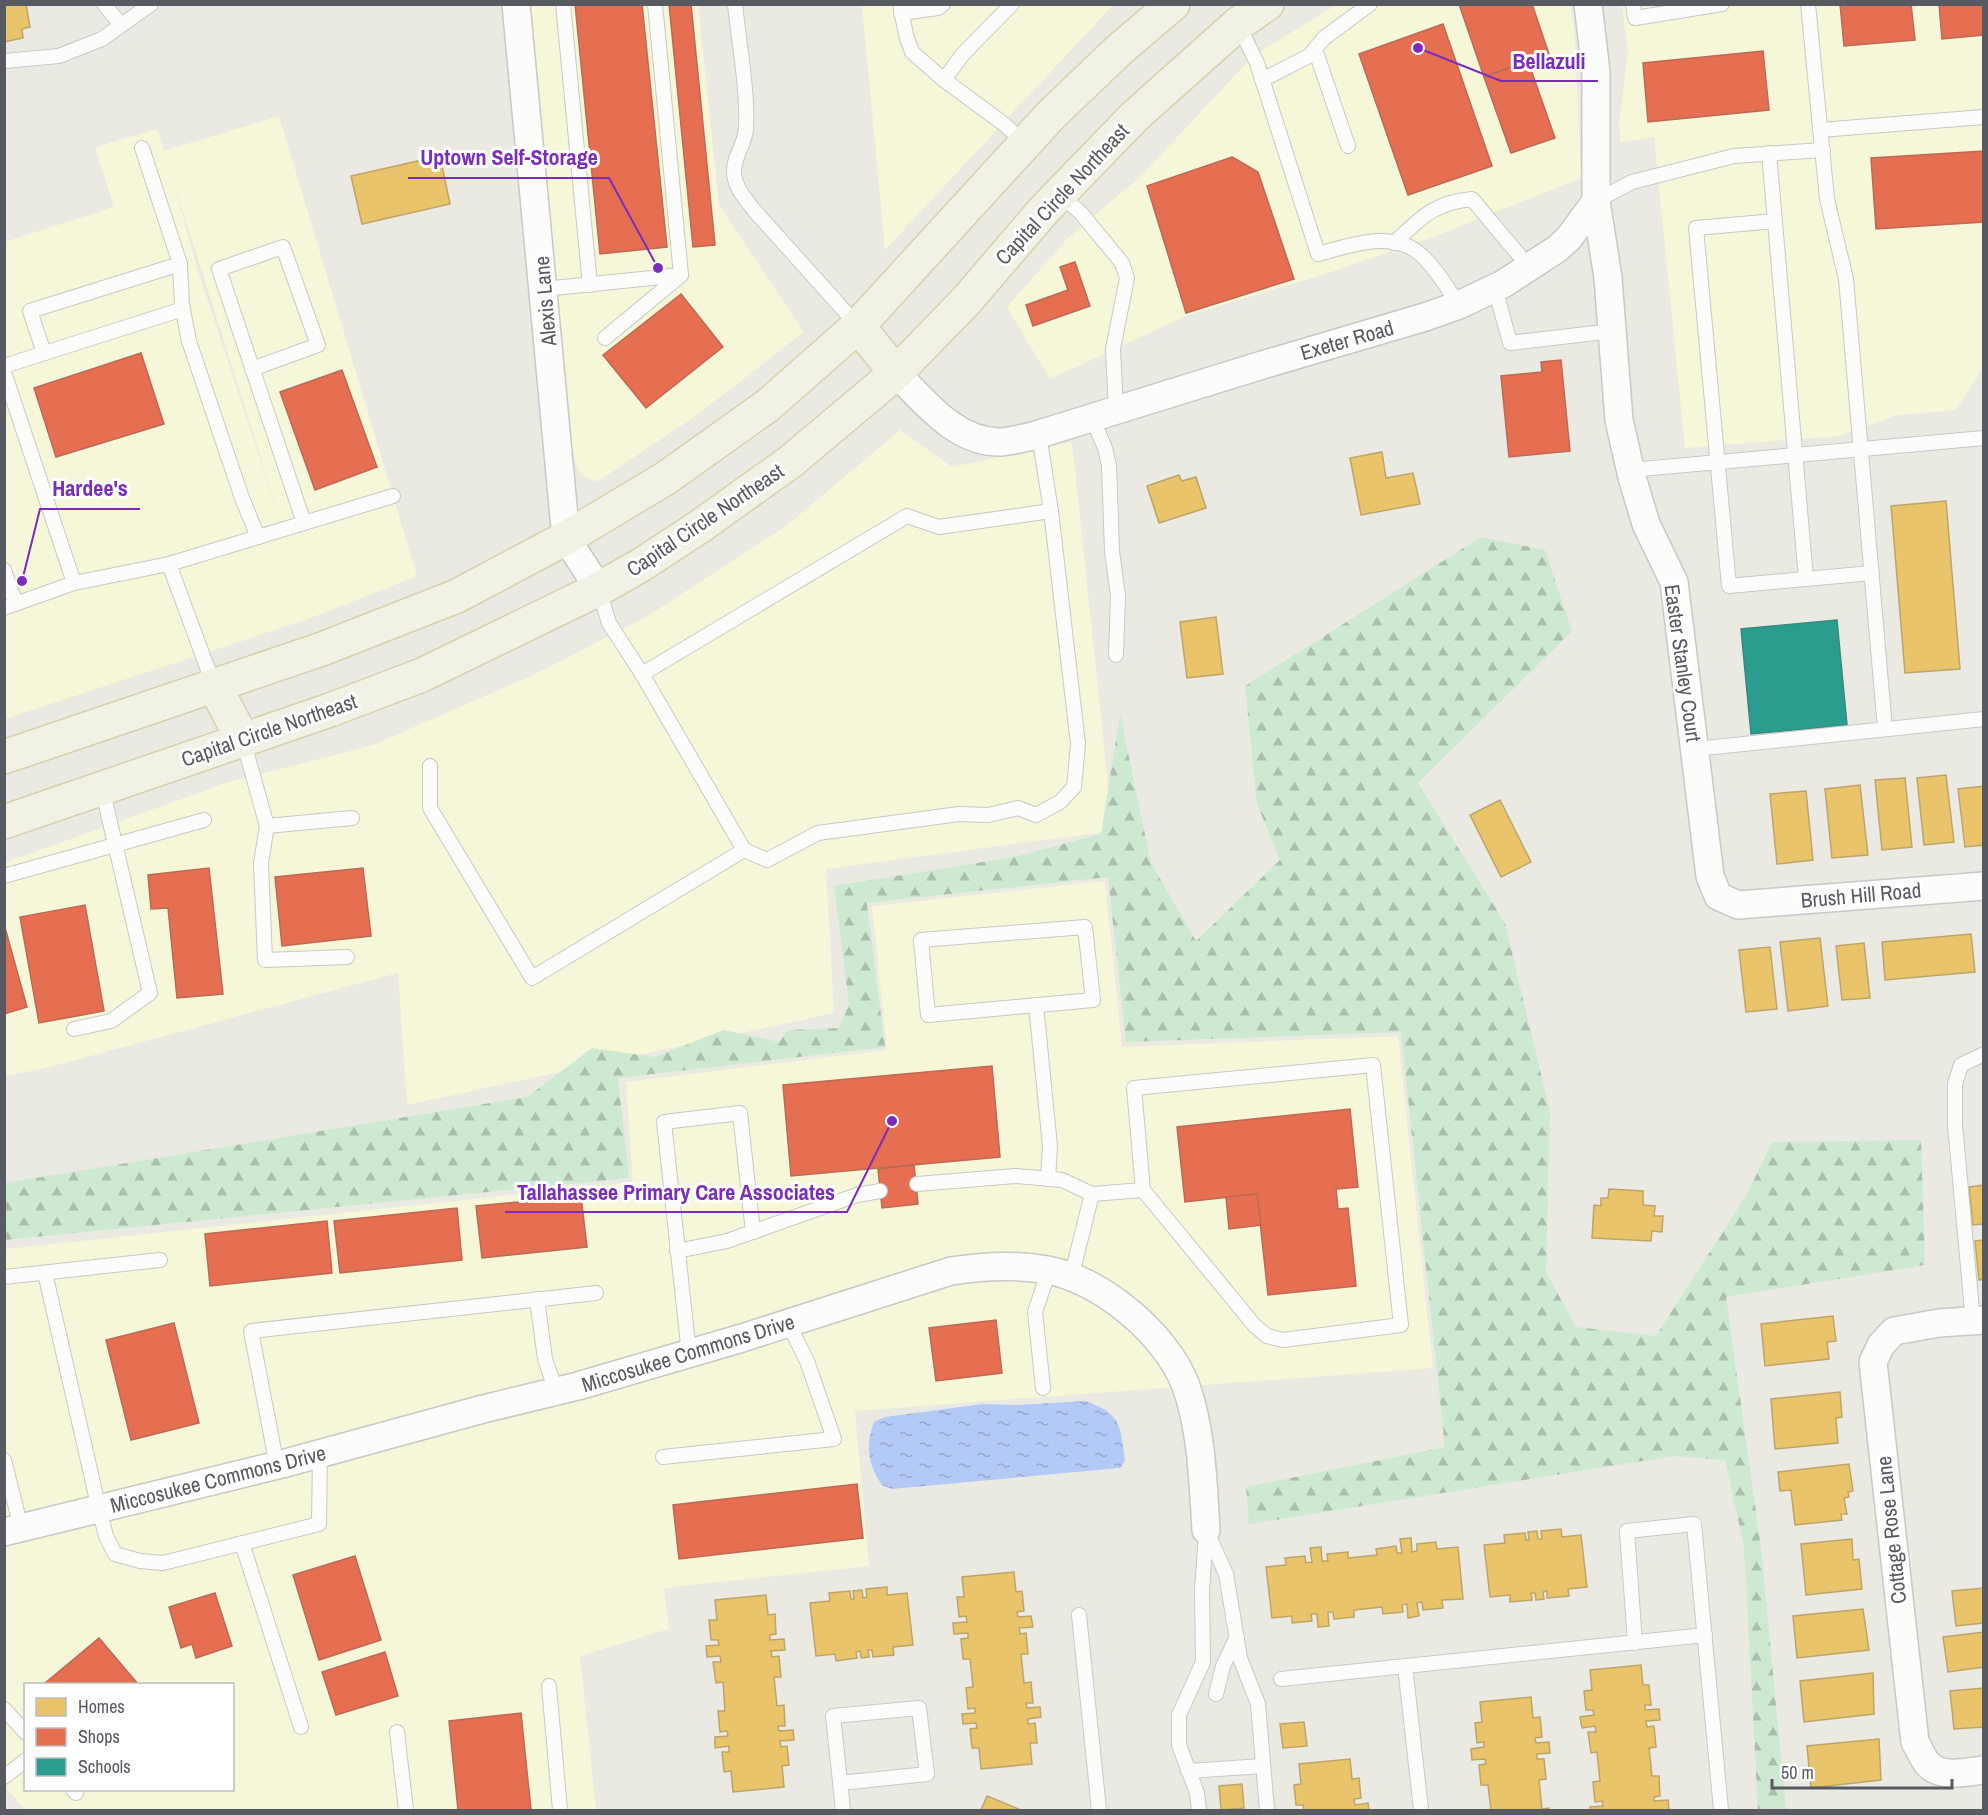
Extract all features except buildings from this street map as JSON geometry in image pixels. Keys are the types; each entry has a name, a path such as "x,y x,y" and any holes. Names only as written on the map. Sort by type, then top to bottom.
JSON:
{"main road":[{"path":"4,758 343,641 457,596 566,538 666,478 767,406 858,326 1051,115 1119,50 1173,4"},
{"name":"Capital Circle Northeast","path":"4,822 330,710 422,675 599,589 641,565 790,462 896,373 966,300 1059,194 1134,117 1238,24 1267,4"},
{"path":"858,326 896,373"},
{"path":"214,687 243,740"}],"street":[{"name":"Alexis Lane","path":"516,4 566,538 599,589"},
{"path":"1588,4 1596,72 1596,201"},
{"name":"Exeter Road","path":"896,373 944,421 972,437 1001,442 1039,435 1459,305 1495,288 1557,249 1569,238 1596,201"},
{"name":"Easter Stanley Court","path":"1596,201 1608,278 1619,420 1630,470 1646,524 1674,582 1710,876 1718,896 1738,905"},
{"name":"Brush Hill Road","path":"1738,905 1983,886"},
{"name":"Miccosukee Commons Drive","path":"13,1530 277,1466 556,1391 689,1354 951,1271 987,1266 1060,1274 1086,1284 1109,1297 1141,1321 1164,1347 1185,1385 1196,1424 1202,1465 1206,1530"},
{"name":"Cottage Rose Lane","path":"1978,1320 1939,1323 1894,1331 1881,1345 1873,1362 1915,1742 1928,1764 1939,1772 1962,1773 1983,1770"}],"lane":[{"path":"104,4 121,25"},
{"path":"4,61 59,56 102,39 151,4"},
{"path":"563,4 590,285"},
{"path":"655,4 681,275"},
{"path":"735,4 746,113 746,132 735,160 734,173 738,189 753,209 858,326"},
{"path":"943,4 938,8 900,9 912,52 944,80 1004,124 1025,144"},
{"path":"1262,80 1309,56 1324,38 1370,4"},
{"path":"1633,4 1635,18 1722,4"},
{"path":"1808,4 1827,199 1846,279 1885,729"},
{"path":"944,80 963,54 1006,8"},
{"path":"1238,24 1257,63 1318,254 1366,241 1394,243 1418,252 1434,269 1459,305"},
{"path":"1315,49 1348,146"},
{"path":"1821,130 1983,117"},
{"path":"142,147 180,264 183,309 189,342 242,498 258,537"},
{"path":"1596,201 1632,182 1734,156 1822,150"},
{"path":"1769,153 1806,579"},
{"path":"1059,194 1081,213 1122,263 1127,278 1113,349 1104,414 1105,448 1109,465 1112,551 1118,596 1116,655"},
{"path":"1394,243 1426,212 1453,201 1472,199 1529,267"},
{"path":"1775,221 1696,228 1729,586 1872,573"},
{"path":"252,369 318,345 283,247 219,269 252,369 304,523"},
{"path":"44,353 30,311 180,264"},
{"path":"544,290 681,275"},
{"path":"605,339 681,275"},
{"path":"1495,288 1510,343 1612,331"},
{"path":"4,366 183,309"},
{"path":"4,372 74,583"},
{"path":"599,589 609,623 642,674 744,850 767,860 818,833 959,814 988,815 1018,808 1036,815 1060,802 1074,786 1078,744 1051,511 1039,435"},
{"path":"1630,470 1983,438"},
{"path":"4,570 10,606 74,583 169,564 393,496"},
{"path":"642,674 907,516 939,527 1051,511"},
{"path":"169,564 214,687"},
{"path":"1695,749 1983,719"},
{"path":"243,740 267,826 261,863 265,960 347,957"},
{"path":"429,766 430,808 532,978 744,850"},
{"path":"74,1029 111,1022 150,993 102,788"},
{"path":"267,826 352,818"},
{"path":"4,876 204,820"},
{"path":"1085,927 1093,1000 1036,1005 928,1015 921,940 1085,927"},
{"path":"1036,1005 1050,1146 1048,1179"},
{"path":"1978,1320 1955,1125 1955,1084 1961,1065 1983,1054"},
{"path":"1373,1065 1401,1325 1283,1340 1267,1336 1256,1326 1143,1190 1134,1088 1373,1065"},
{"path":"689,1354 664,1122 740,1113 753,1232"},
{"path":"917,1184 1015,1176 1062,1180 1092,1194 1143,1190"},
{"path":"677,1251 728,1240 857,1195 880,1191"},
{"path":"1043,1388 1035,1312 1060,1274 1092,1194"},
{"path":"4,1277 160,1260"},
{"path":"45,1273 99,1509 106,1536 116,1554 140,1561 163,1563 319,1524 320,1454"},
{"path":"277,1466 250,1331 596,1293"},
{"path":"537,1299 545,1359 556,1391"},
{"path":"663,1457 834,1439 807,1361 788,1323"},
{"path":"4,1460 13,1530"},
{"path":"1635,1643 1627,1530 1694,1524 1721,1810"},
{"path":"1206,1530 1227,1574 1240,1658 1258,1704 1267,1810"},
{"path":"1199,1810 1197,1793 1179,1745 1179,1716 1203,1662 1202,1590 1206,1530"},
{"path":"242,1543 301,1727"},
{"path":"1079,1615 1099,1810"},
{"path":"1281,1679 1705,1635"},
{"path":"1216,1694 1223,1666 1237,1637"},
{"path":"1406,1666 1421,1810"},
{"path":"549,1686 560,1810"},
{"path":"840,1783 927,1774 919,1708 833,1716 840,1783 843,1810"},
{"path":"4,1709 24,1732"},
{"path":"397,1731 406,1810"},
{"path":"4,1777 24,1762"},
{"path":"1188,1771 1263,1766"}],"shaded area":[{"path":"531,5 698,5 719,205 804,332 694,417 597,482 580,474 571,451"},
{"path":"862,5 1113,5 885,250"},
{"path":"1336,5 1571,5 1575,39 1581,178 1433,237 1325,274 1186,316 1050,379 1007,307 1067,239 1141,176 1253,56"},
{"path":"1622,5 1983,5 1983,369 1956,410 1898,415 1838,436 1685,448 1654,137 1620,142 1619,123 1628,50"},
{"path":"279,116 417,576 311,618 5,719 4,242 114,207 95,147 157,129 164,151","holes":["174,183 281,522 197,268"]},
{"path":"900,430 952,467 1072,442 1113,831 826,869 834,1013 407,1105 398,973 46,1068 5,1076 4,863 226,783 373,745 533,675 646,617 785,527"},
{"path":"1105,881 1122,1047 1398,1036 1433,1368 855,1411 869,1566 664,1588 669,1629 580,1656 596,1810 25,1810 5,1786 5,1249 633,1182 626,1082 887,1050 872,906"}],"green space":[{"path":"1481,537 1545,550 1572,631 1418,783 1505,923 1550,1112 1546,1272 1576,1327 1656,1336 1747,1194 1772,1142 1921,1140 1925,1265 1726,1297 1761,1548 1786,1810 1758,1810 1744,1547 1725,1460 1674,1456 1249,1524 1246,1487 1445,1447 1401,1032 1126,1042 1108,877 867,903 885,1047 618,1078 629,1178 5,1240 5,1183 527,1097 592,1048 655,1057 724,1030 779,1042 788,1030 839,1028 849,1004 834,886 1014,857 1101,834 1120,714 1151,863 1196,941 1280,860 1257,804 1245,686"}],"water":[{"path":"1086,1401 1107,1411 1118,1423 1125,1461 1120,1468 892,1489 882,1485 871,1463 869,1439 871,1431 874,1422 885,1417 983,1404 1017,1405"}],"place":[{"name":"Bellazuli","path":"1418,48"},
{"name":"Uptown Self-Storage","path":"658,268"},
{"name":"Hardee's","path":"22,581"},
{"name":"Tallahassee Primary Care Associates","path":"892,1121"}]}
